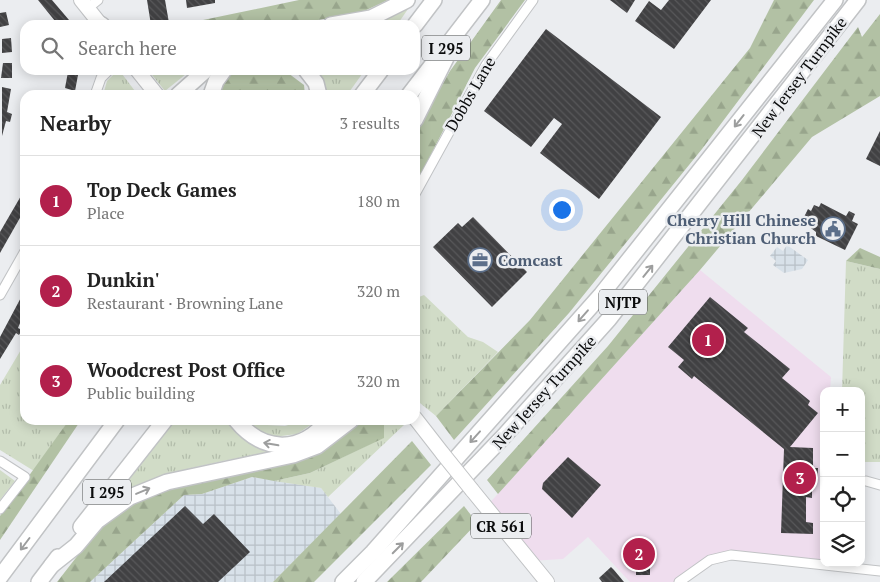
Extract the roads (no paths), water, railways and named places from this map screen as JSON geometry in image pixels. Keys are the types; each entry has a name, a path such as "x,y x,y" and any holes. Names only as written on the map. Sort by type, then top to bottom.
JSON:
{"highway":[{"path":"360,20 371,18 407,0"},
{"name":"I 295","path":"419,20 434,0"},
{"name":"I 295","path":"413,90 482,0"},
{"path":"755,100 765,77 822,0"},
{"name":"New Jersey Turnpike","path":"343,582 373,552 601,295 835,0"},
{"name":"New Jersey Turnpike","path":"364,582 504,436 609,319 858,0"},
{"path":"420,110 462,27"},
{"path":"184,90 200,75"},
{"path":"212,90 220,75"},
{"path":"310,75 318,90"},
{"path":"366,90 377,75"},
{"path":"51,511 102,425"},
{"name":"I 295","path":"0,577 113,425"},
{"name":"I 295","path":"39,582 161,425"},
{"path":"241,425 258,441 284,446 313,436 334,425"},
{"path":"52,565 76,546 97,521 130,497 167,482 293,455 317,446 334,425"}],"main road":[{"path":"89,3 98,20"},
{"path":"141,75 153,90"},
{"name":"CR 561","path":"420,424 546,581"}],"street":[{"name":"Dobbs Lane","path":"420,185 486,65 533,0"},
{"path":"97,90 104,75"},
{"path":"0,295 20,260"},
{"path":"0,462 25,477 0,510"},
{"path":"866,481 880,485"},
{"path":"679,582 710,560 731,555 880,571"}],"place":[{"name":"Cherry Hill Chinese Christian Church","path":"833,229"},
{"name":"Comcast","path":"480,260"},
{"name":"Top Deck Games","path":"708,340"},
{"name":"Woodcrest Post Office","path":"800,478"},
{"name":"Dunkin'","path":"639,554"}]}
